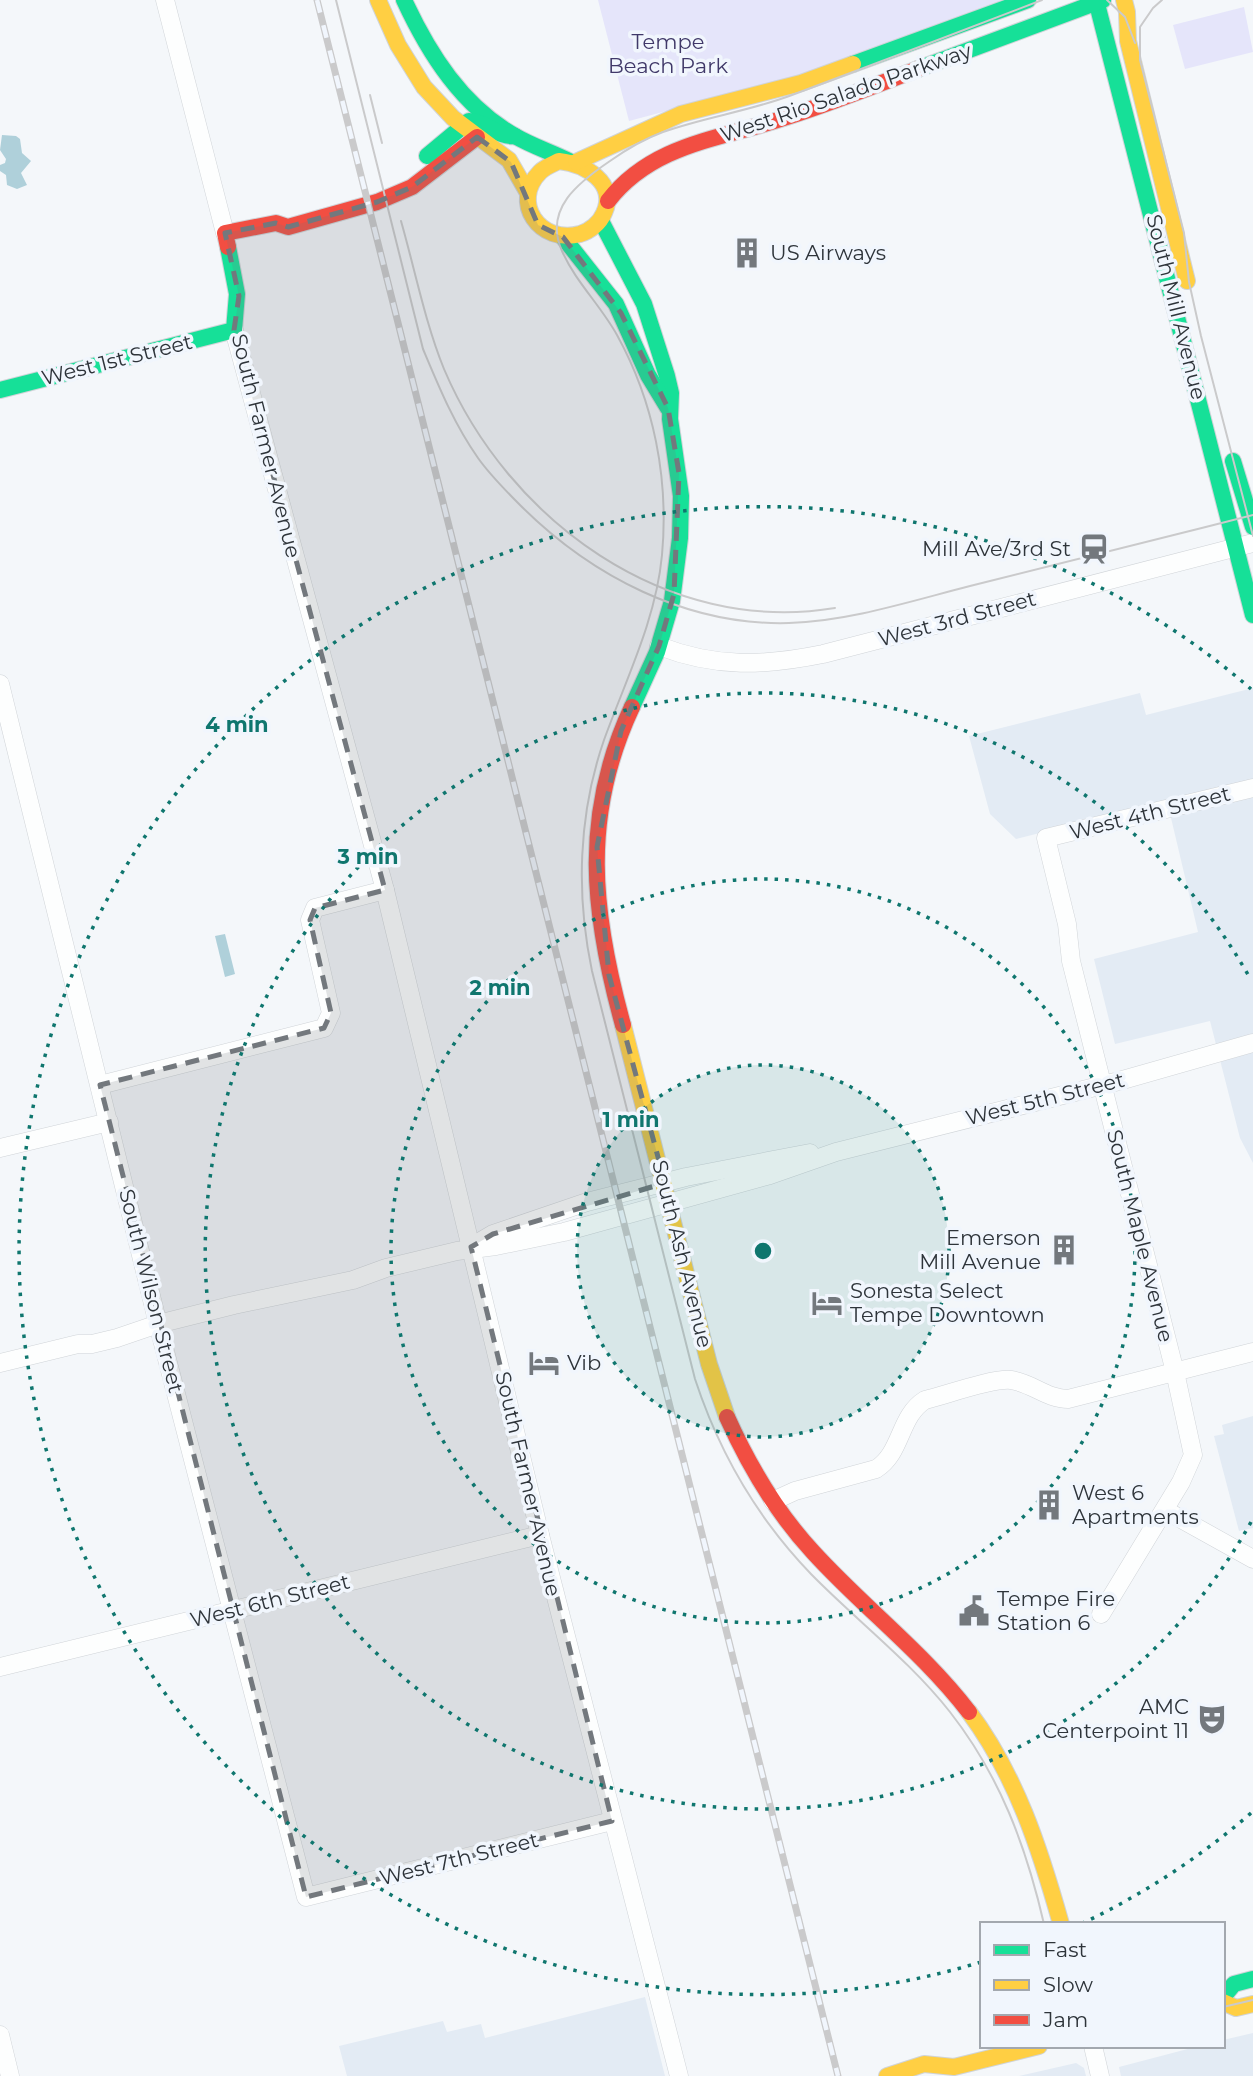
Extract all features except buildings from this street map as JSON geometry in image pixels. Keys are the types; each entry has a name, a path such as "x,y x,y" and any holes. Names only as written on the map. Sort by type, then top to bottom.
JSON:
{"main road":[{"path":"377,0 398,45 442,109 511,162 528,193"},
{"path":"404,0 439,62 479,110 515,136 549,150 573,162 593,172 602,185 608,201 601,221 584,232 563,237 547,232 538,225 528,206 528,193 542,169 559,161 573,162"},
{"name":"West Rio Salado Parkway","path":"549,150 571,147 658,117 681,114 789,87 1028,0"},
{"name":"South Mill Avenue","path":"1124,0 1128,41 1192,298"},
{"name":"West Rio Salado Parkway","path":"608,201 628,175 673,150 768,124 1098,1"},
{"name":"South Mill Avenue","path":"1098,1 1245,545 1253,615"},
{"path":"841,98 842,88 846,83 907,59 921,38"},
{"name":"West Rio Salado Parkway","path":"573,162 681,114"},
{"path":"276,223 285,213 382,187 405,174 469,121 478,121 505,137 515,136"},
{"path":"225,233 276,223 288,227 385,199 412,187 477,137"},
{"name":"South Ash Avenue","path":"601,221 612,249 643,303 672,389 668,408 679,473 681,524 674,594 659,646 621,731 609,775 597,847 602,939 709,1367 722,1407 773,1500 814,1553 934,1670 974,1720 1009,1775 1026,1809 1041,1849 1060,1922"},
{"name":"South Farmer Avenue","path":"225,233 239,296 239,314 234,330"},
{"name":"South Ash Avenue","path":"563,237 601,283 621,313 656,393 668,408"},
{"name":"West 1st Street","path":"0,390 234,330"},
{"path":"1230,448 1253,527"},
{"path":"1225,1995 1234,1984 1253,1979"},
{"path":"1225,2003 1236,2008 1253,2004"},
{"path":"887,2076 924,2064 949,2072 1032,2048"}],"street":[{"name":"South Farmer Avenue","path":"165,0 225,233"},
{"name":"South Farmer Avenue","path":"234,330 385,890 540,1535 679,2076"},
{"name":"West 3rd Street","path":"659,646 702,660 742,664 780,663 1245,545"},
{"name":"South Wilson Street","path":"0,684 158,1324 306,1897"},
{"name":"West 4th Street","path":"1046,838 1253,788"},
{"name":"South Maple Avenue","path":"1046,838 1067,924 1071,961 1175,1372 1193,1455 1190,1466 1101,1614"},
{"path":"100,1085 324,1028 331,1013 310,920 315,908 385,890"},
{"name":"West 5th Street","path":"0,1363 78,1344 103,1333 158,1324 301,1289 326,1278 350,1272 386,1268 471,1247 496,1246 564,1232 770,1175 836,1152 1102,1085 1253,1043"},
{"path":"0,1148 109,1122"},
{"name":"West 5th Street","path":"471,1247 493,1234 587,1202 802,1153 836,1152"},
{"path":"773,1500 794,1490 876,1469 884,1464 890,1457 909,1415 916,1405 925,1400 1002,1380 1023,1383 1053,1398 1068,1399 1253,1352"},
{"path":"1164,1510 1253,1559"},
{"name":"West 6th Street","path":"0,1667 540,1535"},
{"name":"West 7th Street","path":"306,1897 612,1821"},
{"path":"0,2035 10,2076"},
{"path":"1093,2048 1100,2076"}],"highlighted area":[{"path":"477,137 511,162 538,225 563,237 621,313 668,408 679,473 674,594 659,646 621,731 597,847 609,975 665,1183 493,1234 471,1247 612,1821 306,1897 100,1085 324,1028 331,1013 310,920 315,908 385,890 234,330 239,296 225,233 276,223 288,227 377,202 412,187"}],"shaded area":[{"path":"2,135 20,139 22,153 31,161 21,173 27,185 17,189 7,185 6,175 0,171 0,165 5,163 6,159 0,150"},
{"path":"1253,688 1253,1163 1240,1138 1210,1021 1115,1044 1094,959 1198,932 1167,801 1016,839 990,814 969,736 1140,693 1146,715"},
{"path":"225,934 235,974 225,977 215,936"},
{"path":"1253,1416 1253,1528 1239,1531 1214,1436 1224,1434 1222,1425"},
{"path":"645,1997 665,2076 347,2076 339,2046 443,2021 447,2032 481,2024 485,2038"},
{"path":"1253,2033 1253,2076 1121,2076 1119,2067 1191,2048 1225,2048 1225,2040"},
{"path":"1076,2063 1084,2068 1086,2076 1019,2076"}],"green space":[{"name":"Tempe Beach Park","path":"598,0 1008,0 805,74 629,121"},
{"path":"1244,7 1253,52 1185,69 1173,25"}],"tram line":[{"path":"336,0 423,349 447,405 478,458 503,488 548,531 609,574 643,592 714,616 751,622 812,621 880,609 1253,515"},
{"path":"1042,0 792,95 649,138 616,157 576,188 561,210 557,222 557,236 567,262 611,324 630,361 649,414 661,470 664,526 659,579 647,626 595,768 582,855 583,913 592,971 695,1379 728,1458 774,1531 811,1574 918,1675 968,1736 997,1787 1020,1840 1044,1922"},
{"path":"1107,0 1125,17 1135,43"},
{"path":"1162,0 1140,27 1140,60 1184,233 1189,282 1201,336 1253,536"},
{"path":"370,95 382,143"},
{"path":"401,221 444,369 472,424 508,474 551,518 600,556 654,584 712,604 772,612 835,608"},
{"path":"1225,2007 1253,2000"}],"railway":[{"path":"317,0 838,2076"}],"traffic: fast":[{"path":"404,0 436,59 479,110 515,136 569,161"},
{"path":"853,64 1028,0"},
{"path":"1096,0 1253,615"},
{"path":"918,69 1103,0"},
{"path":"427,156 469,121 515,136"},
{"path":"601,221 644,304 667,376 681,496 680,538 672,601 657,652 632,707"},
{"path":"563,237 616,304 648,375 668,408"},
{"path":"0,390 234,330 237,294 228,247"},
{"path":"1233,461 1253,527"},
{"path":"1225,1995 1234,1984 1253,1979"}],"traffic: slow":[{"path":"378,0 398,45 424,87 453,118 509,160 528,193"},
{"path":"1124,0 1128,41 1187,281"},
{"path":"576,162 681,114 801,83 853,64"},
{"path":"559,161 588,171 603,184 607,193 602,217 594,226 580,234 566,236 553,233 542,227 529,208 531,184 542,170 559,161"},
{"path":"623,1025 709,1364 727,1417"},
{"path":"969,1712 1000,1761 1025,1814 1060,1922"},
{"path":"1225,2003 1236,2008 1253,2004"},
{"path":"887,2076 924,2064 954,2067 1031,2048"}],"traffic: jam":[{"path":"608,201 626,182 667,155 803,112 918,69"},
{"path":"228,247 225,233 276,223 288,227 377,202 412,187 477,137"},
{"path":"623,1025 604,943 597,865 605,787 616,747 632,707"},
{"path":"727,1417 764,1488 800,1537 832,1572 932,1669 969,1712"}],"place":[{"name":"US Airways","path":"747,253"},
{"name":"Mill Ave/3rd St","path":"1094,549"},
{"name":"Emerson Mill Avenue","path":"1064,1250"},
{"name":"Sonesta Select Tempe Downtown","path":"827,1303"},
{"name":"Vib","path":"544,1363"},
{"name":"West 6 Apartments","path":"1049,1505"},
{"name":"Tempe Fire Station 6","path":"974,1611"},
{"name":"AMC Centerpoint 11","path":"1212,1719"}]}
